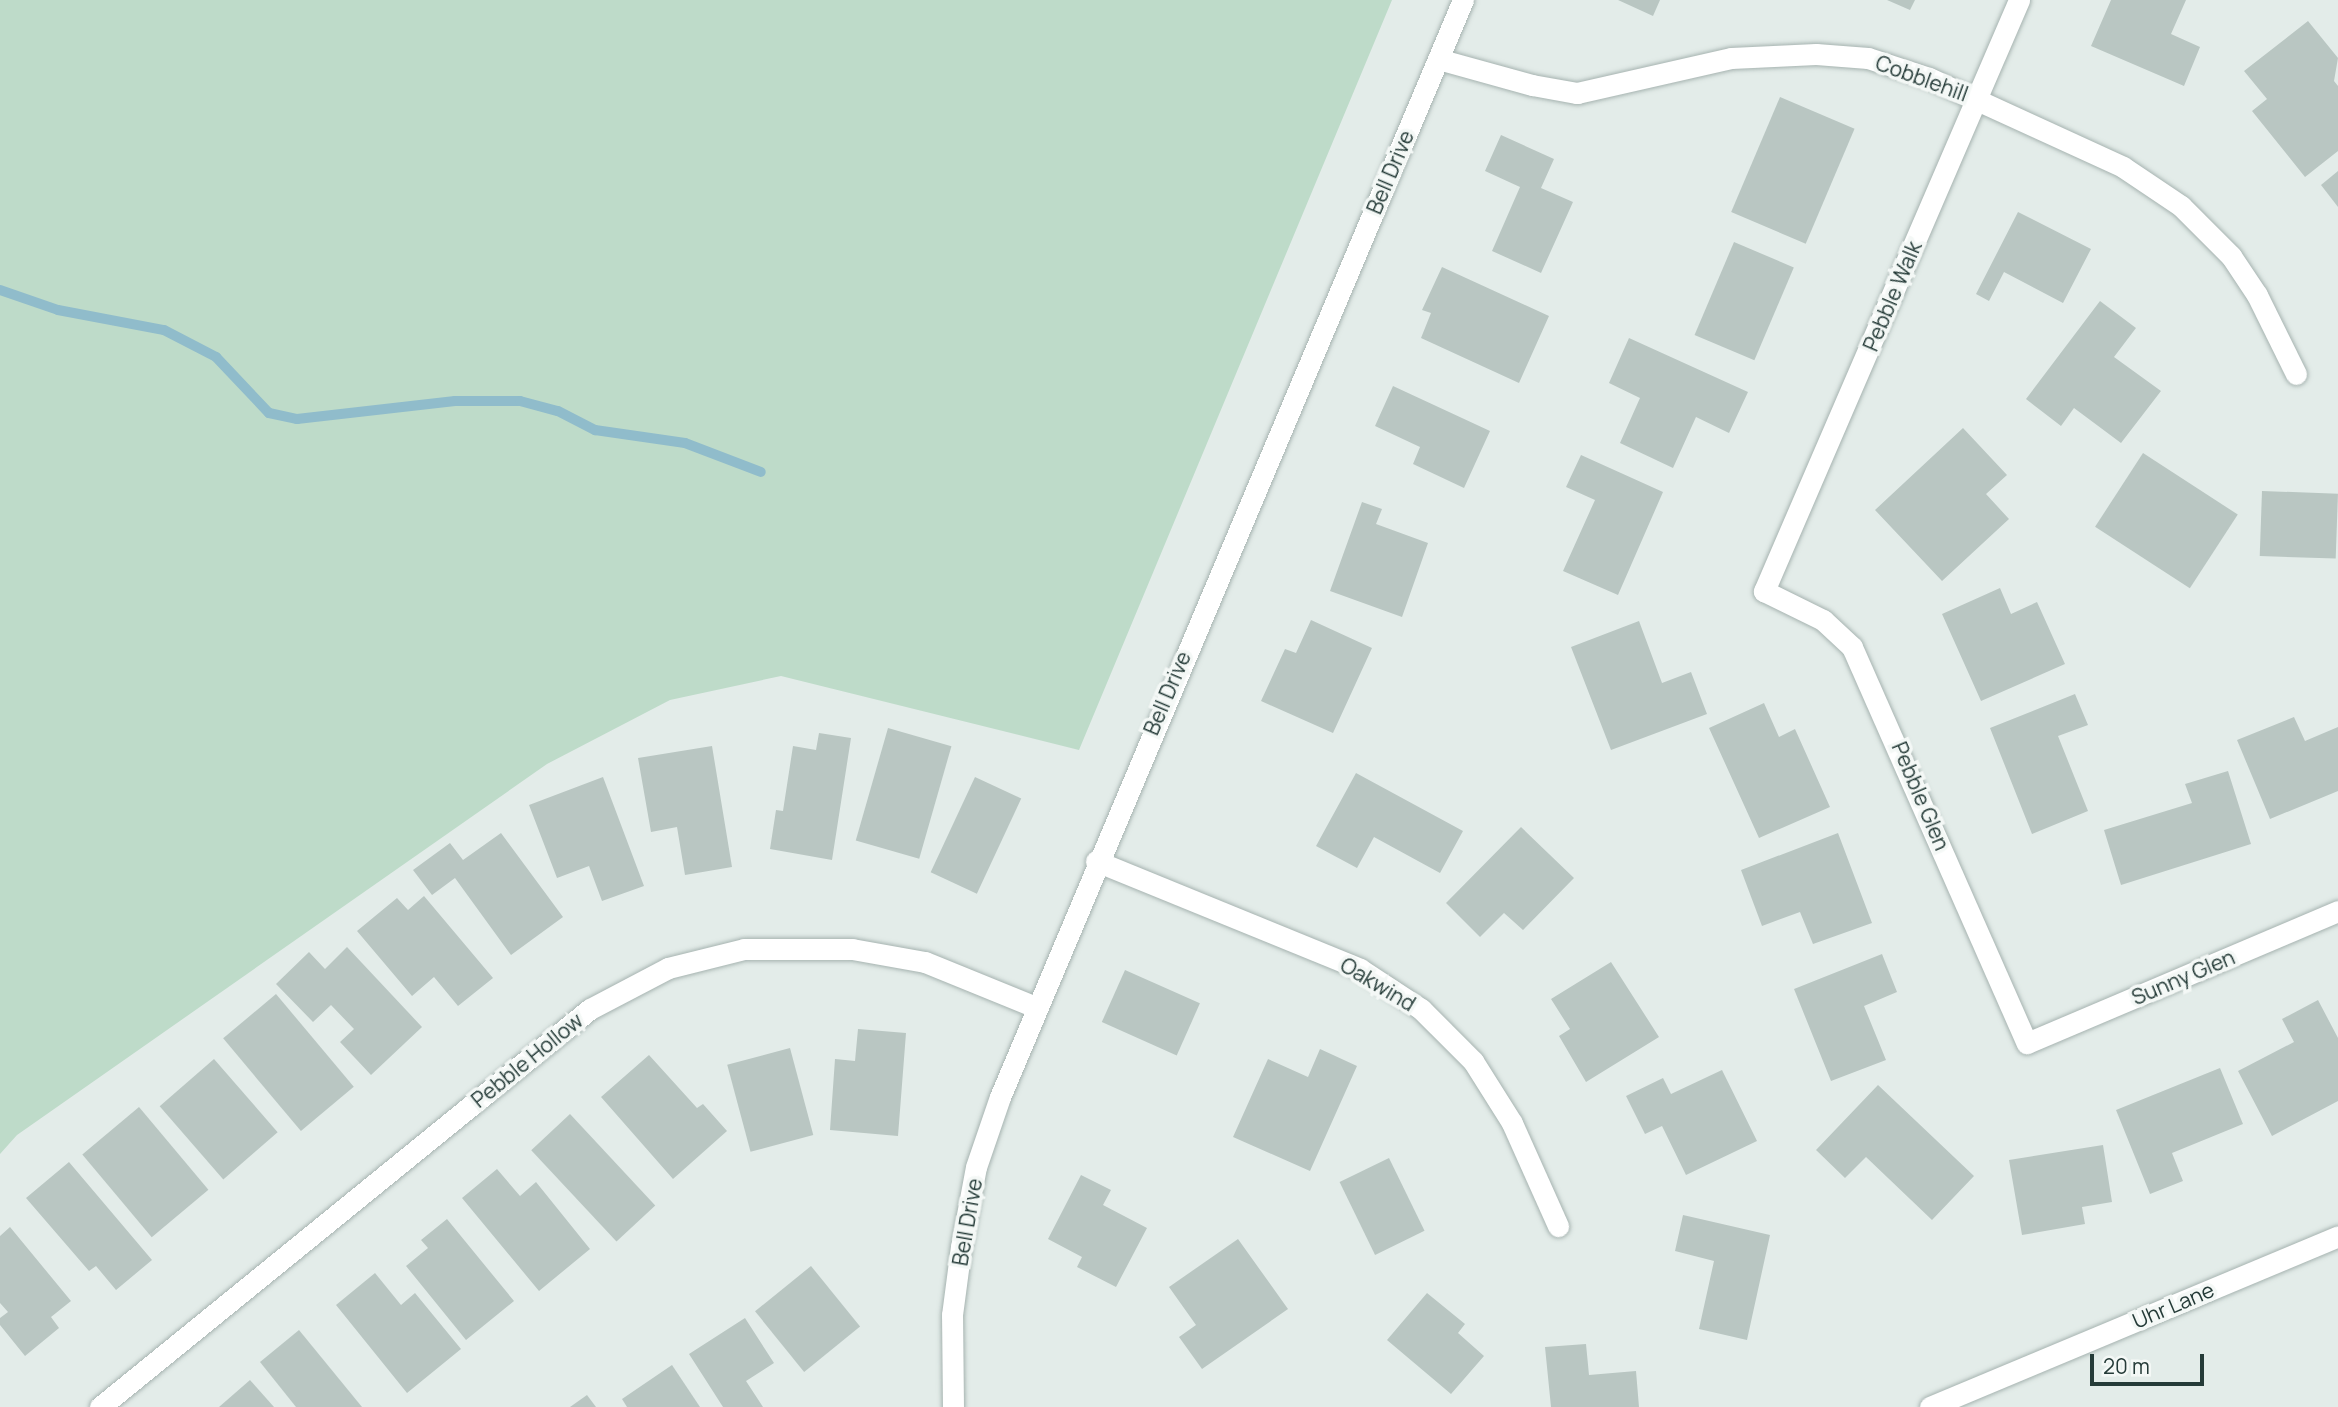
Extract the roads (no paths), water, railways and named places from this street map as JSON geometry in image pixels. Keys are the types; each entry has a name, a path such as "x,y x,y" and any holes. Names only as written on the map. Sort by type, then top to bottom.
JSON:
{"street":[{"name":"Bell Drive","path":"953,1407 951,1315 976,1167 1036,1007 1096,861 1463,0"},
{"name":"Pebble Walk","path":"1764,591 2019,0"},
{"name":"Cobblehill","path":"1438,59 1532,85 1577,93 1731,58 1842,56 1868,58 1978,98 2123,167 2181,206 2231,257 2257,295 2295,374"},
{"name":"Pebble Glen","path":"1764,591 1823,620 1852,647 2027,1043"},
{"name":"Oakwind","path":"1096,861 1360,969 1421,1009 1473,1061 1512,1123 1558,1226"},
{"name":"Sunny Glen","path":"2027,1043 2338,911"},
{"name":"Pebble Hollow","path":"100,1407 590,1009 667,968 744,949 852,949 925,962 1036,1007"},
{"name":"Uhr Lane","path":"1930,1407 2338,1236"}],"waterway":[{"path":"0,290 58,310 164,330 216,357 269,413 297,419 455,401 520,401 558,411 595,430 685,443 761,472"}]}
